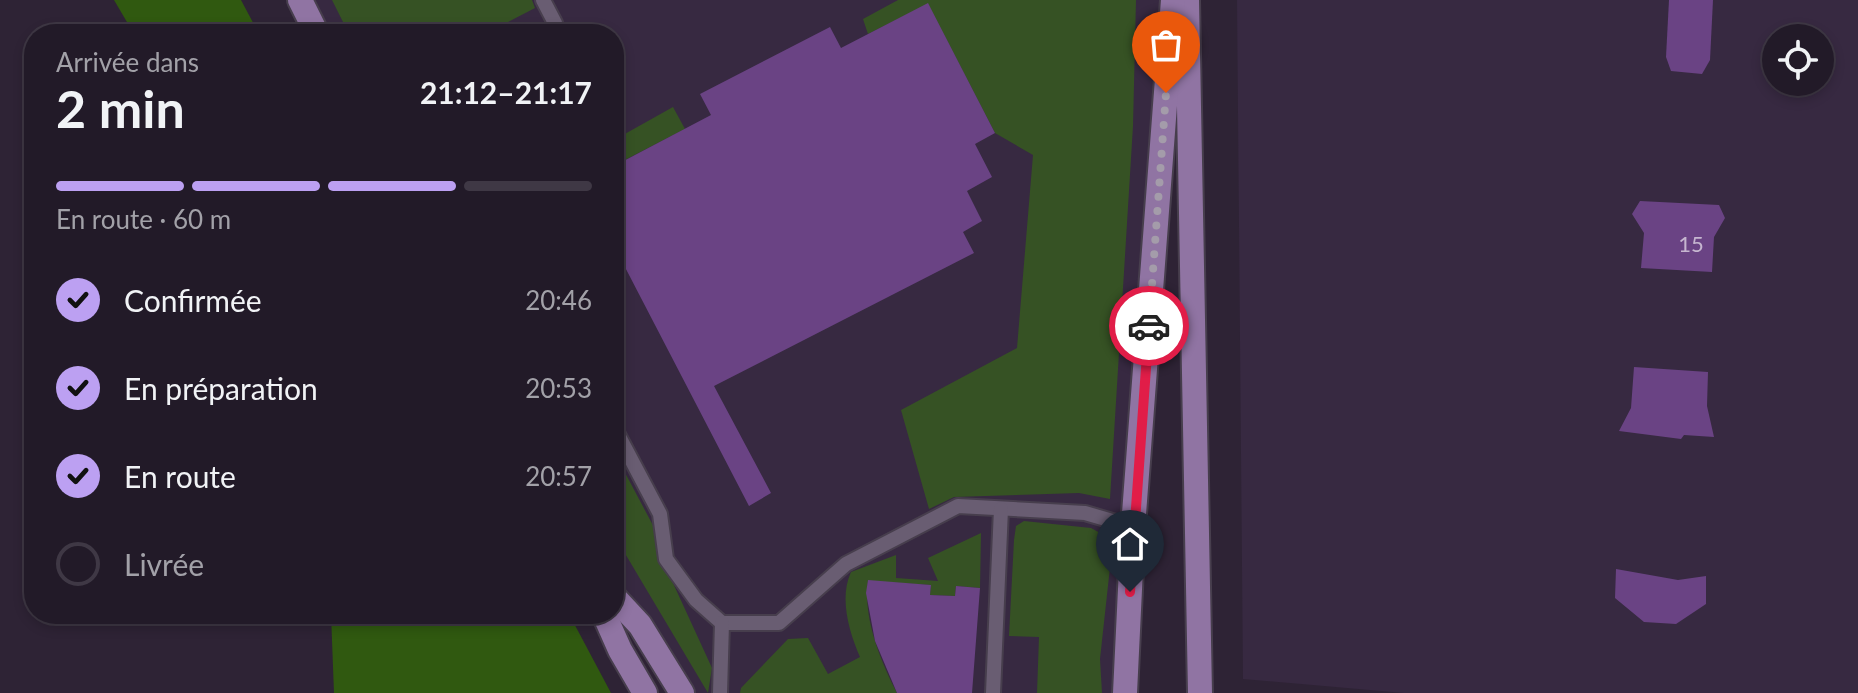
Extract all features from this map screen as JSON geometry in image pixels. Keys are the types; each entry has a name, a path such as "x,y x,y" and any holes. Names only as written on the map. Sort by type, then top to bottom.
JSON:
{"main road":[{"path":"300,0 312,24"},
{"path":"1125,693 1133,527 1173,0"},
{"path":"1187,0 1200,693"},
{"path":"624,608 640,625 682,693"},
{"path":"608,624 645,693"}],"lane":[{"path":"543,0 555,23"},
{"path":"624,446 660,514 666,559 696,600 722,623 779,623 846,564 958,506 1085,513 1133,527"},
{"path":"993,693 1001,509"},
{"path":"720,693 722,623"}],"shaded area":[{"path":"300,0 1164,0 1125,693 682,693 624,611 624,24 312,24"},
{"path":"1237,0 1858,0 1858,693 1404,693 1243,679"}],"green space":[{"path":"114,0 241,0 254,24 128,24"},
{"path":"332,0 532,0 535,8 504,24 344,24"},
{"path":"898,0 1136,0 1133,126 1110,499 1079,493 954,497 929,509 901,410 1017,348 1033,155 995,133 928,4 868,34 863,19"},
{"path":"673,107 685,129 624,160 624,134"},
{"path":"624,471 656,531 656,546 712,668 708,693 624,552"},
{"path":"1024,521 1091,528 1113,540 1100,659 1102,693 1037,693 1039,637 1009,636 1014,540 1016,526"},
{"path":"981,533 980,588 956,586 955,596 930,595 931,585 868,581 870,624 897,693 740,693 741,688 788,639 808,638 828,674 860,657 849,626 846,604 847,582 851,572 896,555 896,578 938,581 928,558"},
{"path":"331,624 574,624 611,693 334,693"}],"building":[{"path":"1669,0 1713,0 1710,60 1702,74 1671,71 1666,57"},
{"path":"928,3 995,133 975,144 992,177 967,191 982,221 963,232 974,253 714,386 771,493 749,506 624,265 624,161 711,115 700,94 830,27 841,48"},
{"path":"1640,201 1719,205 1725,218 1714,237 1712,272 1641,268 1644,233 1632,214"},
{"path":"1634,367 1708,372 1707,406 1714,437 1684,435 1681,439 1619,431 1631,408"},
{"path":"1616,569 1678,580 1706,576 1706,604 1676,624 1644,622 1615,598"},
{"path":"868,580 931,585 930,595 955,596 956,586 980,588 972,693 897,693 875,641 866,593"}],"way so far":[{"path":"1149,326 1166,93"}],"route":[{"path":"1130,592 1149,326"}]}
